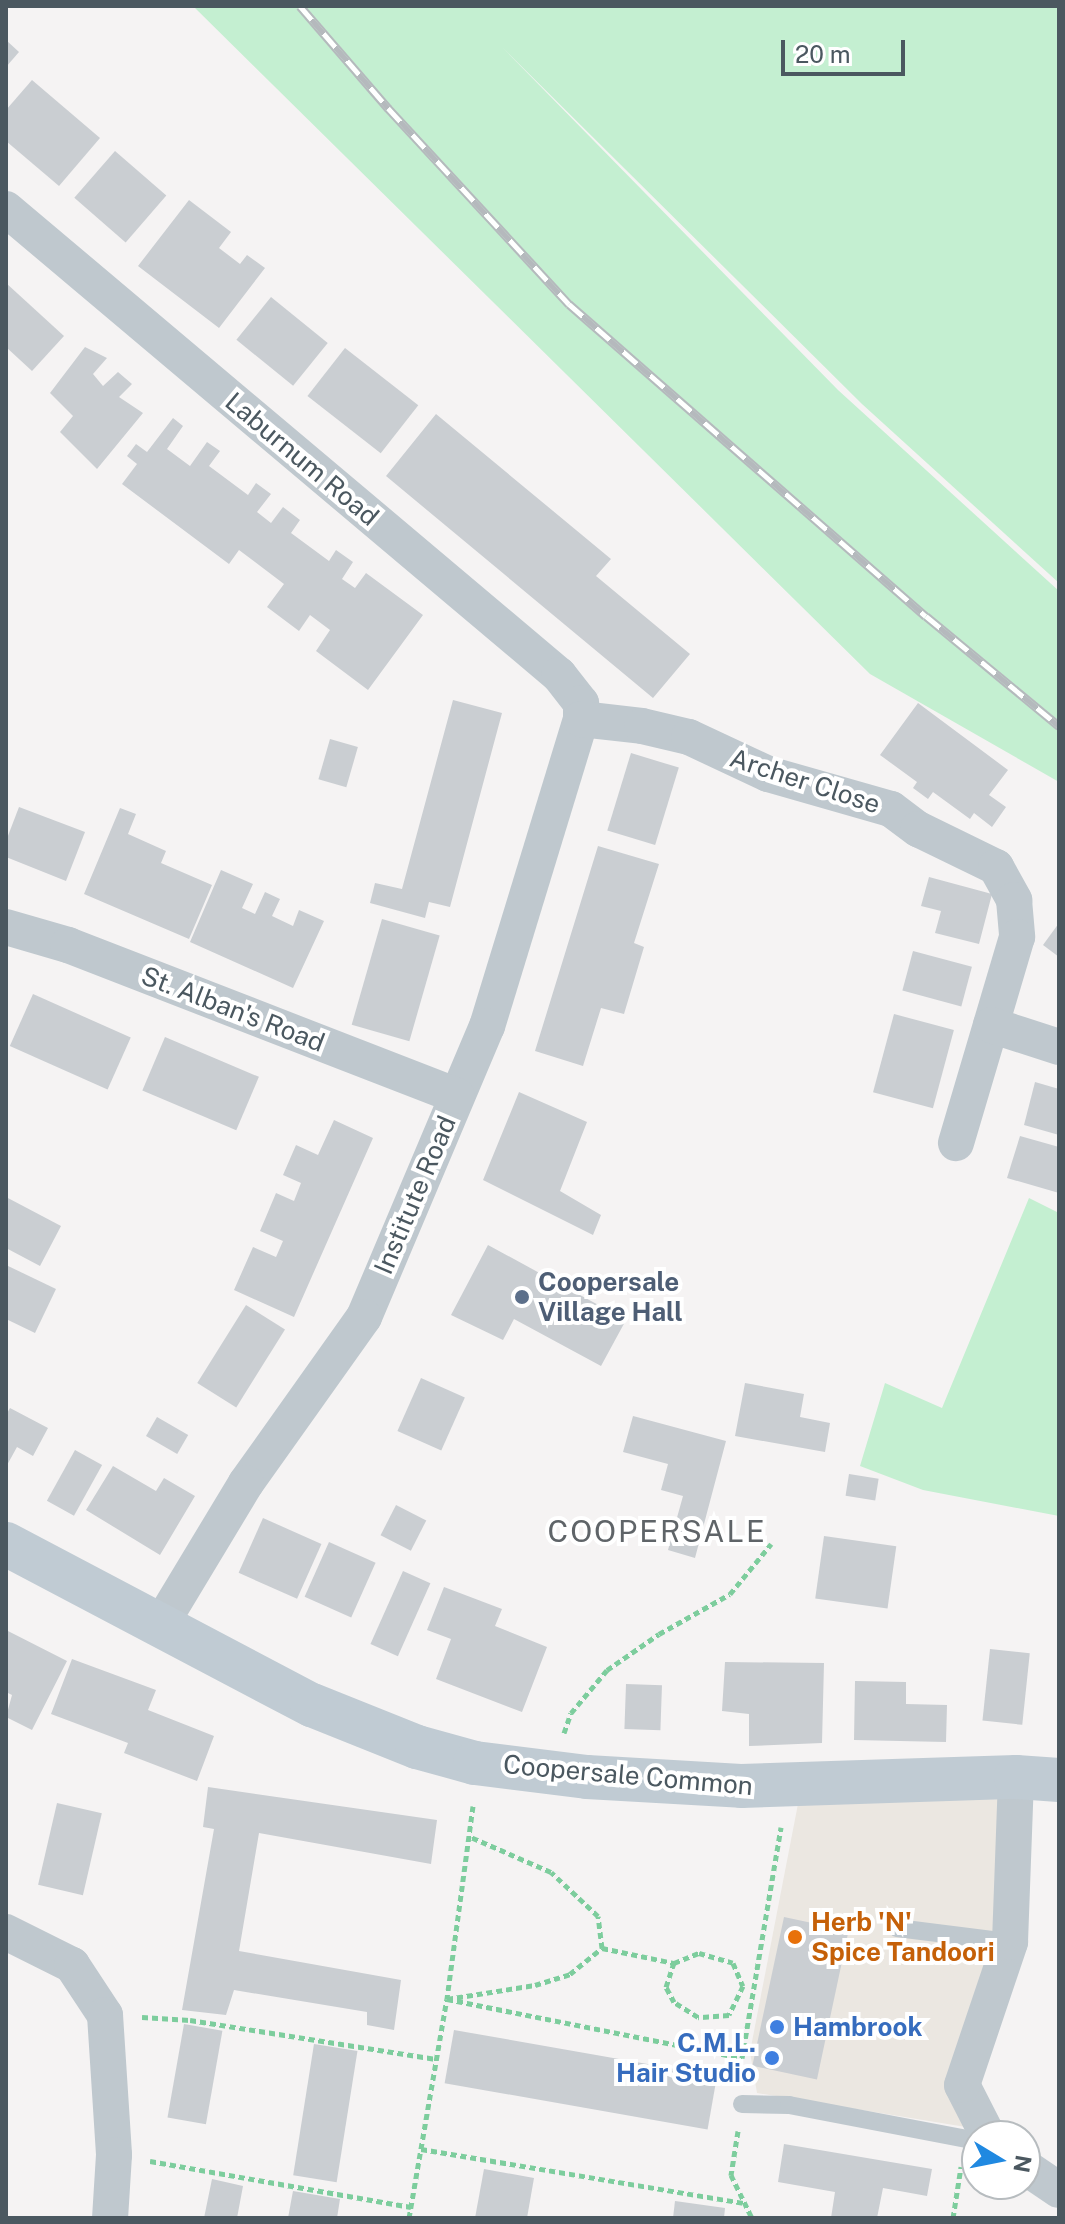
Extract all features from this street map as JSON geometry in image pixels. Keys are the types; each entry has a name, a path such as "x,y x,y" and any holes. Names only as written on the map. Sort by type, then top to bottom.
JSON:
{"street":[{"name":"Laburnum Road","path":"6,209 559,675 581,703 581,719"},
{"name":"Archer Close","path":"581,719 642,726 689,737 768,774 891,809 918,829 996,867 1014,900 1017,937 956,1143"},
{"name":"Institute Road","path":"159,1627 246,1483 364,1317 487,1026 581,719"},
{"name":"St. Alban's Road","path":"6,927 68,945 457,1096"},
{"path":"991,1025 1059,1047"},
{"name":"Coopersale Common","path":"6,1544 312,1705 417,1747 475,1763 549,1773 788,1787 1016,1777 1059,1780"},
{"path":"972,2120 962,2085 1010,1942 1016,1777"},
{"path":"6,1932 72,1965 105,2015 114,2155 110,2218"},
{"path":"1041,2178 1059,2190"}],"lane":[{"path":"897,1928 1010,1942"},
{"path":"742,2104 789,2105 961,2135"}],"path":[{"path":"549,1773 571,1713 607,1670 659,1634 730,1594 771,1544"},
{"path":"409,2218 471,1837 475,1763"},
{"path":"752,2218 731,2175 742,2104 742,2058 788,1787"},
{"path":"471,1837 551,1872 598,1916 602,1948"},
{"path":"602,1948 674,1963 699,1953 733,1963 743,1986 729,2015 698,2017 674,2002 666,1987 674,1963"},
{"path":"447,1999 535,1985 570,1974 602,1948"},
{"path":"743,1986 755,1985"},
{"path":"447,1999 742,2058"},
{"path":"105,2015 190,2020 436,2059"},
{"path":"421,2149 745,2203"},
{"path":"114,2155 411,2207"},
{"path":"953,2218 961,2191"}],"shaded area":[{"path":"803,1778 1009,1785 973,2120 961,2120 961,2126 757,2093 750,2052"}],"green space":[{"path":"193,6 1059,6 1059,583 862,404 502,47 838,390 1059,591 1059,782 870,674"},
{"path":"1029,1198 1059,1213 1059,1516 923,1490 860,1466 885,1383 942,1408"}],"building":[{"path":"6,40 19,52 6,67"},
{"path":"32,80 100,138 59,186 6,141 6,110"},
{"path":"115,151 166,196 126,242 74,198"},
{"path":"189,200 231,232 219,248 240,264 247,255 265,268 219,328 138,266"},
{"path":"6,283 64,336 32,371 6,347"},
{"path":"271,297 328,343 293,386 236,340"},
{"path":"85,347 107,358 93,374 103,386 118,372 132,384 119,397 143,413 97,469 60,432 73,416 50,393"},
{"path":"345,348 418,405 381,453 307,396"},
{"path":"436,414 611,559 596,576 690,654 653,698 386,476"},
{"path":"173,418 183,426 167,449 190,466 207,442 220,451 209,466 248,495 256,483 271,494 257,512 271,523 283,507 300,520 291,533 329,561 336,550 353,562 342,579 355,588 366,573 423,615 368,690 316,651 330,630 310,615 299,631 267,607 284,584 239,550 229,564 122,484 137,464 127,456 136,444 147,452"},
{"path":"453,700 502,713 450,907 429,902 425,918 370,903 375,883 402,889"},
{"path":"918,703 1008,770 989,795 1006,807 992,827 974,813 970,819 933,792 928,799 913,788 917,782 880,755"},
{"path":"330,739 358,747 346,787 318,779"},
{"path":"631,753 679,768 655,845 607,830"},
{"path":"19,807 85,832 66,881 6,857 6,841"},
{"path":"120,808 136,814 128,834 166,851 161,863 212,885 189,939 84,894"},
{"path":"598,846 659,864 634,943 644,947 624,1014 601,1008 583,1066 535,1051"},
{"path":"221,870 253,884 242,908 255,914 265,892 280,899 272,916 293,926 299,910 324,921 293,988 190,942"},
{"path":"929,877 992,894 979,944 935,933 941,911 921,906"},
{"path":"382,919 440,936 409,1041 352,1025"},
{"path":"1059,923 1059,957 1043,945"},
{"path":"913,951 972,967 961,1006 902,991"},
{"path":"33,994 131,1038 108,1090 10,1046"},
{"path":"894,1014 954,1030 933,1108 873,1092"},
{"path":"165,1037 259,1077 236,1130 142,1090"},
{"path":"1035,1082 1059,1089 1059,1135 1024,1125"},
{"path":"519,1092 587,1122 560,1191 601,1215 593,1235 483,1180"},
{"path":"334,1120 373,1138 294,1317 234,1290 253,1247 276,1257 283,1241 260,1231 276,1193 294,1201 301,1183 283,1175 296,1145 318,1155"},
{"path":"1020,1136 1059,1147 1059,1193 1007,1178"},
{"path":"6,1197 61,1226 40,1266 6,1248"},
{"name":"Coopersale Village Hall","path":"488,1245 626,1320 601,1366 514,1319 503,1340 451,1315"},
{"path":"6,1265 56,1289 35,1333 6,1319"},
{"path":"246,1305 285,1329 236,1407 197,1383"},
{"path":"421,1378 465,1398 441,1451 397,1431"},
{"path":"745,1383 804,1394 800,1417 830,1423 825,1452 735,1436"},
{"path":"10,1408 48,1428 33,1456 17,1447 6,1467 6,1415"},
{"path":"633,1416 726,1441 695,1558 668,1550 683,1496 661,1490 668,1464 623,1452"},
{"path":"157,1417 188,1435 177,1454 146,1436"},
{"path":"75,1450 102,1465 74,1516 47,1501"},
{"path":"113,1466 156,1491 164,1478 195,1496 160,1555 86,1510"},
{"path":"849,1474 879,1479 875,1500 846,1496"},
{"path":"396,1505 426,1520 411,1551 381,1535"},
{"path":"263,1518 321,1544 297,1599 239,1573"},
{"path":"824,1536 896,1546 888,1609 815,1598"},
{"path":"329,1542 376,1563 351,1618 305,1597"},
{"path":"403,1571 430,1583 398,1656 370,1644"},
{"path":"444,1587 502,1609 495,1626 547,1647 522,1712 436,1679 451,1639 427,1630"},
{"path":"6,1630 67,1661 32,1730 6,1717 12,1695 6,1692"},
{"path":"990,1649 1030,1653 1022,1725 982,1721"},
{"path":"72,1659 156,1690 148,1710 214,1736 197,1781 124,1753 128,1743 51,1714"},
{"path":"725,1662 824,1663 822,1743 749,1746 749,1714 722,1711"},
{"path":"855,1681 906,1682 906,1704 947,1705 946,1742 854,1740"},
{"path":"626,1684 662,1685 660,1730 624,1729"},
{"path":"208,1787 437,1820 431,1864 259,1833 239,1951 401,1980 394,2030 367,2025 367,2012 234,1990 226,2015 182,2010 214,1829 203,1827"},
{"path":"57,1803 102,1813 83,1895 38,1885"},
{"path":"784,1917 849,1931 817,2079 752,2066"},
{"path":"184,2024 222,2031 206,2124 168,2118"},
{"path":"454,2030 717,2076 708,2130 445,2083"},
{"path":"314,2044 357,2051 337,2182 293,2175"},
{"path":"784,2144 932,2169 927,2196 883,2188 877,2218 831,2218 835,2192 778,2182"},
{"path":"484,2169 534,2178 527,2218 475,2218"},
{"path":"212,2179 243,2186 237,2218 204,2218"},
{"path":"293,2191 340,2199 337,2218 288,2218"},
{"path":"675,2201 725,2208 724,2218 673,2218"}],"railway":[{"path":"300,6 388,108 569,304 926,616 1059,726"}],"place":[{"name":"Coopersale Village Hall","path":"522,1297"},
{"name":"Herb 'N' Spice Tandoori","path":"795,1937"},
{"name":"Hambrook","path":"777,2027"},
{"name":"C.M.L. Hair Studio","path":"772,2058"}],"district":[{"name":"COOPERSALE","path":"657,1531"}]}
